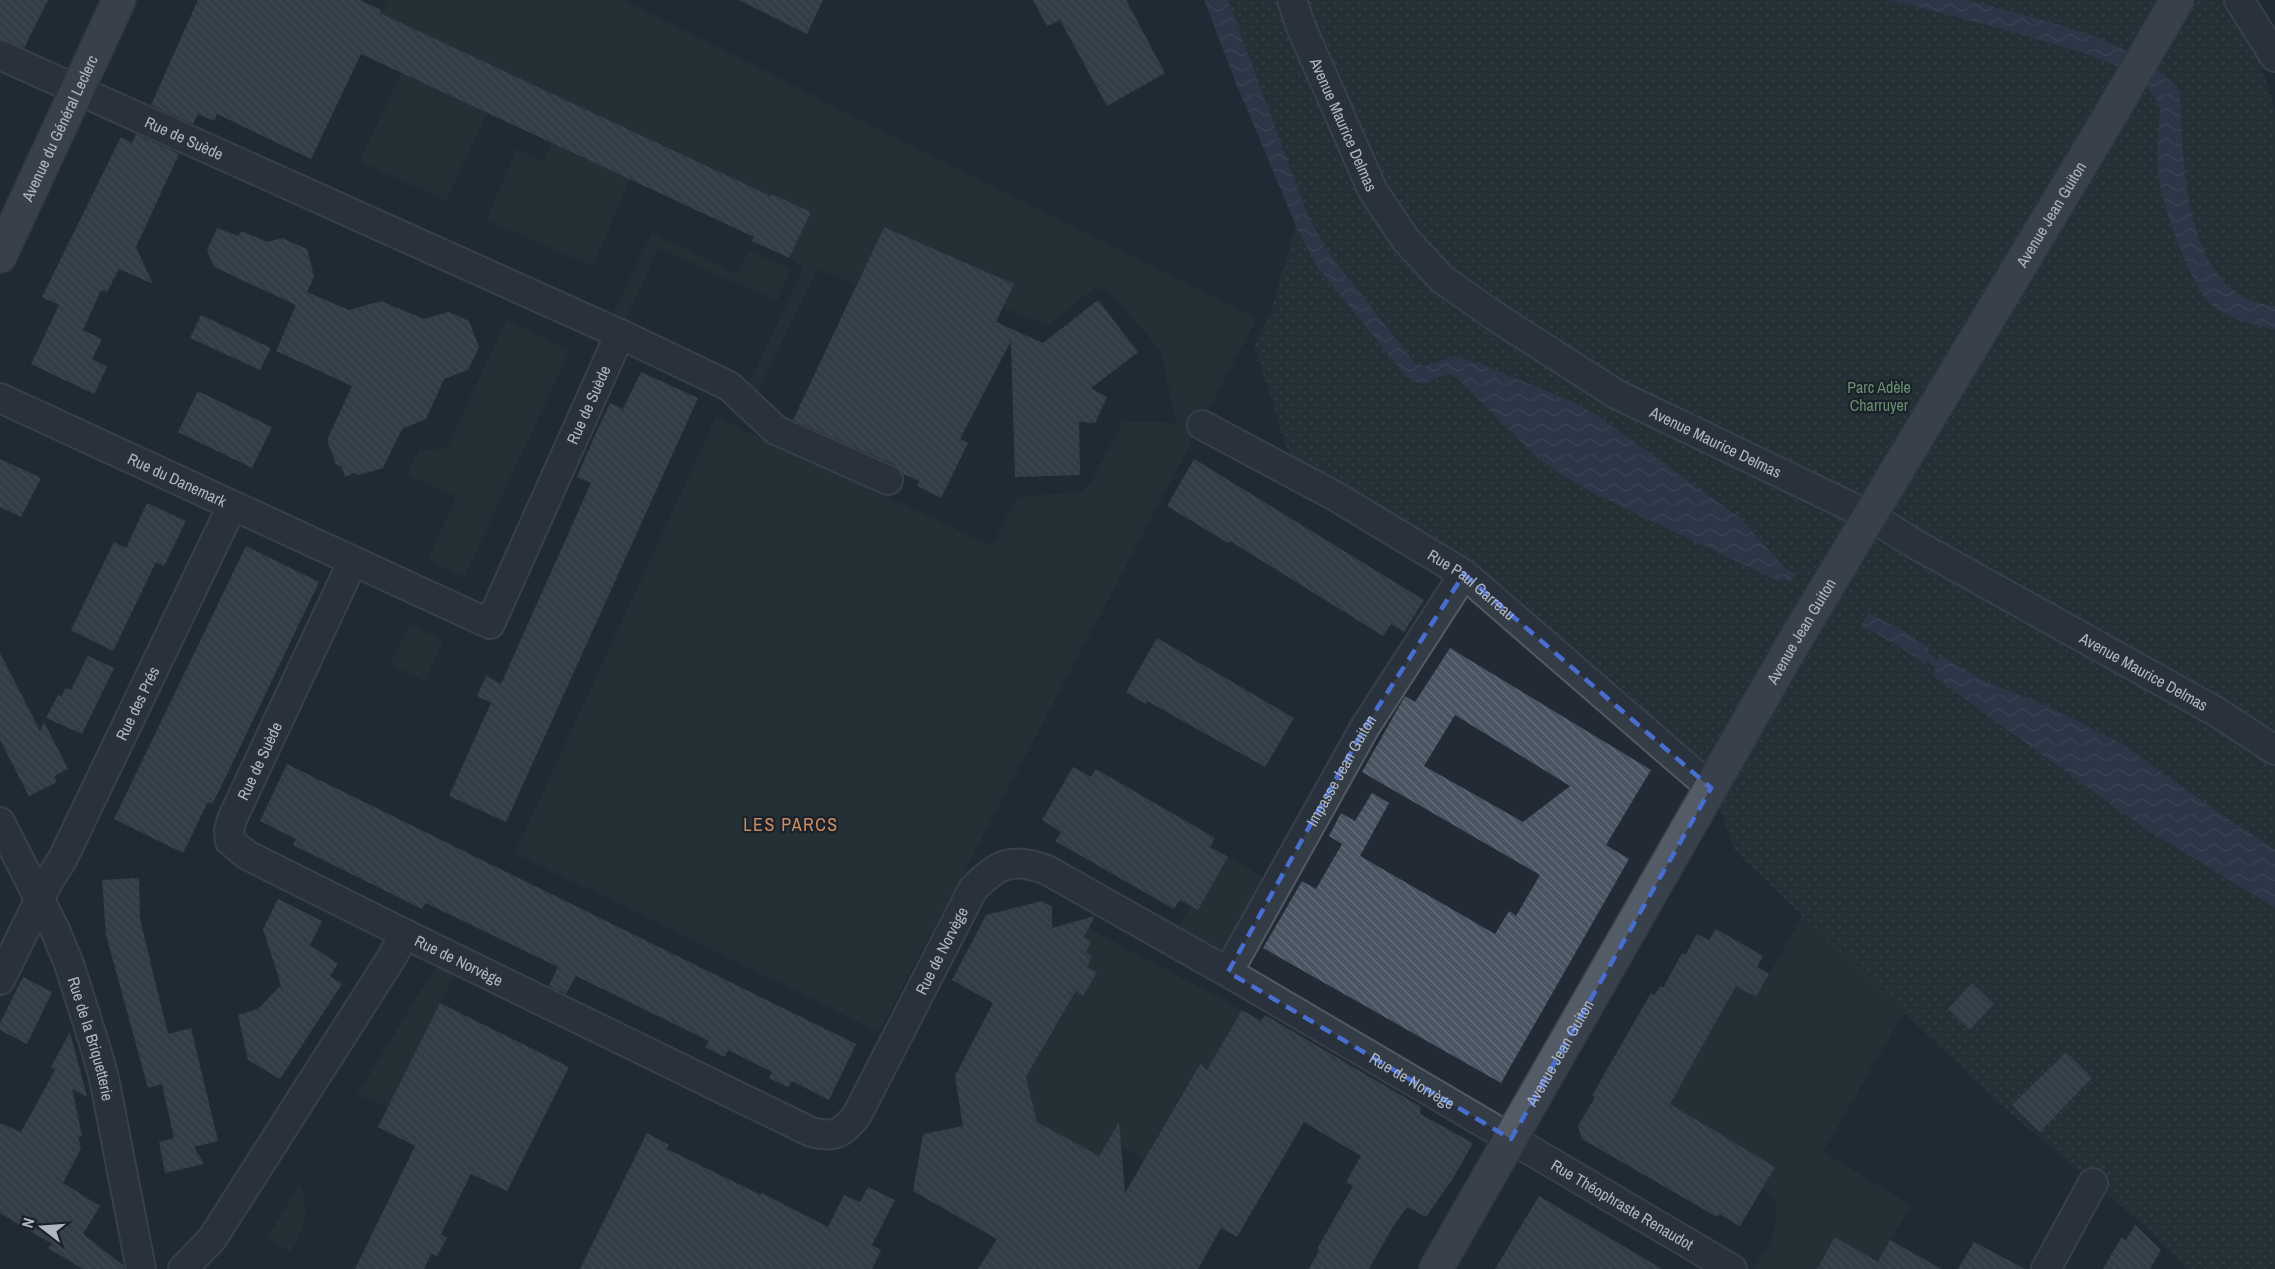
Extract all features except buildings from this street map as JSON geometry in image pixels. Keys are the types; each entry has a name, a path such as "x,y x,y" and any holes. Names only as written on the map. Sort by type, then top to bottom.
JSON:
{"main road":[{"name":"Avenue du Général Leclerc","path":"0,256 119,0"},
{"name":"Avenue Jean Guiton","path":"1436,1269 1711,788 2172,8"}],"street":[{"name":"Avenue Maurice Delmas","path":"1292,0 1301,27 1372,191 1406,240 1442,279 1496,317 1616,394 1870,516 2215,711 2275,750"},
{"path":"2239,0 2275,57"},
{"name":"Rue de Suède","path":"0,55 620,334 729,387 776,430 888,480"},
{"name":"Rue de Suède","path":"405,934 247,855 230,841 229,830 233,817 353,561 490,624 620,334"},
{"name":"Rue du Danemark","path":"0,398 353,561"},
{"name":"Rue Paul Garreau","path":"1202,425 1335,496 1464,574 1711,788"},
{"name":"Rue des Prés","path":"0,980 62,860 232,506"},
{"name":"Impasse Jean Guiton","path":"1228,972 1365,727 1464,574"},
{"name":"Rue de la Briquetterie","path":"0,822 40,899 69,964 95,1046 104,1078 141,1269"},
{"name":"Rue de Norvège","path":"405,934 811,1132 827,1136 839,1132 857,1115 973,889 996,868 1011,862 1032,864 1047,870 1228,972 1511,1139"},
{"path":"183,1269 213,1239 405,934"},
{"name":"Rue Théophraste Renaudot","path":"1511,1139 1732,1269"},
{"path":"2046,1269 2093,1183"}],"highlighted area":[{"path":"1464,574 1711,788 1511,1139 1228,972 1365,727"}],"green space":[{"path":"387,0 622,0 1257,318 879,1032 515,853 716,417 992,546 1017,497 1081,492 1090,485 1123,421 1176,423 1161,351 1109,291 1094,288 1049,325 1003,308 1013,286 1012,283 884,227 856,285 817,269 751,406 743,397 804,267 789,258 811,212 773,194 769,201 763,192 380,13"},
{"name":"Parc Adèle Charruyer","path":"1224,0 2221,0 2256,48 2275,111 2275,1269 2186,1269 2139,1221 1996,1101 1734,850 1707,772 1292,464 1254,345 1270,314 1296,226"},
{"path":"401,73 487,113 446,201 360,161"},
{"path":"552,143 630,179 593,266 486,220 517,149 543,161"},
{"path":"652,233 737,274 749,250 791,269 777,301 658,248 624,324 611,318"},
{"path":"507,319 570,350 464,577 428,560 456,497 407,475 419,450 447,448"},
{"path":"409,625 443,641 425,681 390,665"},
{"path":"1228,857 1277,885 1228,972 1171,940 1191,906 1198,910"},
{"path":"1803,915 1904,1012 1823,1152 1911,1205 1878,1262 1835,1237 1817,1269 1754,1269 1775,1230 1777,1212 1775,1203 1763,1188 1775,1167 1686,1114 1681,1123 1665,1098 1678,1090 1730,997 1734,984 1756,997"},
{"path":"1088,928 1242,1010 1207,1070 1199,1064 1150,1149 1150,1163 1121,1146 1122,1141 1116,1138 1109,1139 1098,1156 1037,1122 1026,1077 1077,992 1083,995 1096,972 1087,967 1092,957 1086,952 1091,942 1084,937"},
{"path":"444,953 461,962 388,1107 357,1095"},
{"path":"300,1184 305,1203 304,1219 291,1252 267,1238"}],"water":[{"path":"1204,0 1228,0 1308,216 1328,252 1415,363 1425,366 1455,356 1573,402 1597,415 1739,517 1786,569 1796,574 1790,582 1776,580 1595,494 1564,476 1538,458 1454,375 1440,376 1430,382 1419,383 1401,370 1318,268 1296,226"},
{"path":"1890,0 1967,0 2020,14 2106,41 2145,61 2163,74 2179,90 2187,187 2194,221 2205,252 2221,279 2244,297 2275,306 2275,329 2248,323 2215,307 2208,301 2193,277 2177,240 2160,184 2158,156 2160,108 2142,81 2110,63 2078,51"},
{"path":"1868,613 1900,629 1929,648 1925,664 1894,643 1861,626"},
{"path":"1939,654 1984,681 2047,706 2124,745 2213,809 2275,849 2275,908 2147,830 1933,676"}],"waterway":[{"path":"1920,652 1937,664"}],"district":[{"name":"LES PARCS","path":"791,824"}]}
